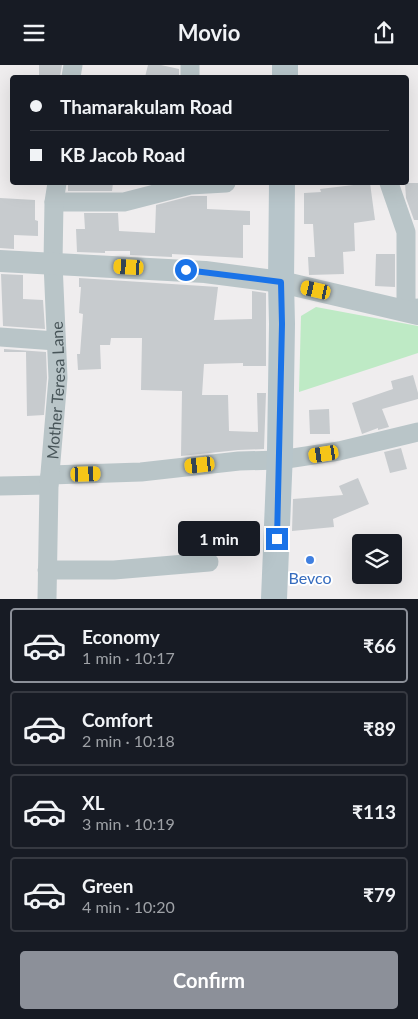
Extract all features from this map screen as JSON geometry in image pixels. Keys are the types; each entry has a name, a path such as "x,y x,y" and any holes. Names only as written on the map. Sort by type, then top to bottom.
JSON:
{"main road":[{"path":"274,599 280,460 282,185"}],"street":[{"name":"Mother Teresa Lane","path":"46,599 49,480 58,378 53,263 54,202 57,185"},
{"path":"54,202 124,202 186,185"},
{"path":"0,261 206,271 281,282 414,311 406,232 390,185"},
{"path":"0,337 56,341"},
{"path":"0,486 239,461 280,460 339,451 418,432"},
{"path":"47,570 114,570 209,562"}],"green space":[{"path":"316,307 418,326 418,353 299,392 301,316"}],"building":[{"path":"39,65 62,65 60,75 39,75"},
{"path":"148,65 161,65 179,69 179,75 146,75"},
{"path":"418,183 418,220 414,220 406,198 405,185"},
{"path":"68,185 113,185 112,191 68,191"},
{"path":"370,185 375,220 354,223 355,251 343,252 344,274 309,275 308,257 315,257 313,224 304,224 304,193 321,192 320,189"},
{"path":"191,196 207,196 207,209 250,211 250,225 243,225 243,258 172,254 172,257 130,255 130,251 105,251 105,253 77,252 76,229 85,229 84,213 118,213 119,231 155,233 156,205"},
{"path":"0,198 35,200 35,220 38,221 38,236 14,235 14,249 0,248"},
{"path":"376,254 395,254 395,287 375,286"},
{"path":"1,274 23,275 23,299 43,300 45,329 3,326"},
{"path":"79,278 218,287 214,320 252,319 252,291 266,293 266,366 243,366 243,363 204,364 202,395 228,395 229,431 258,432 257,393 266,393 264,449 181,456 182,391 141,390 142,338 111,338 110,345 100,345 101,369 78,370 77,354 80,354 83,314 79,313 81,287 79,287"},
{"path":"4,349 46,352 47,378 44,415 27,416 26,352 4,352"},
{"path":"413,375 418,399 382,409 389,427 378,430 378,428 362,434 352,403 393,389 391,381"},
{"path":"329,409 330,434 310,434 309,410"},
{"path":"401,448 407,469 390,473 384,452"},
{"path":"358,478 369,504 333,519 334,527 292,531 293,499 343,495 339,486"}],"place":[{"name":"Bevco","path":"310,560"}],"route":[{"path":"186,270 206,271 281,282 282,324 277,539"}]}
